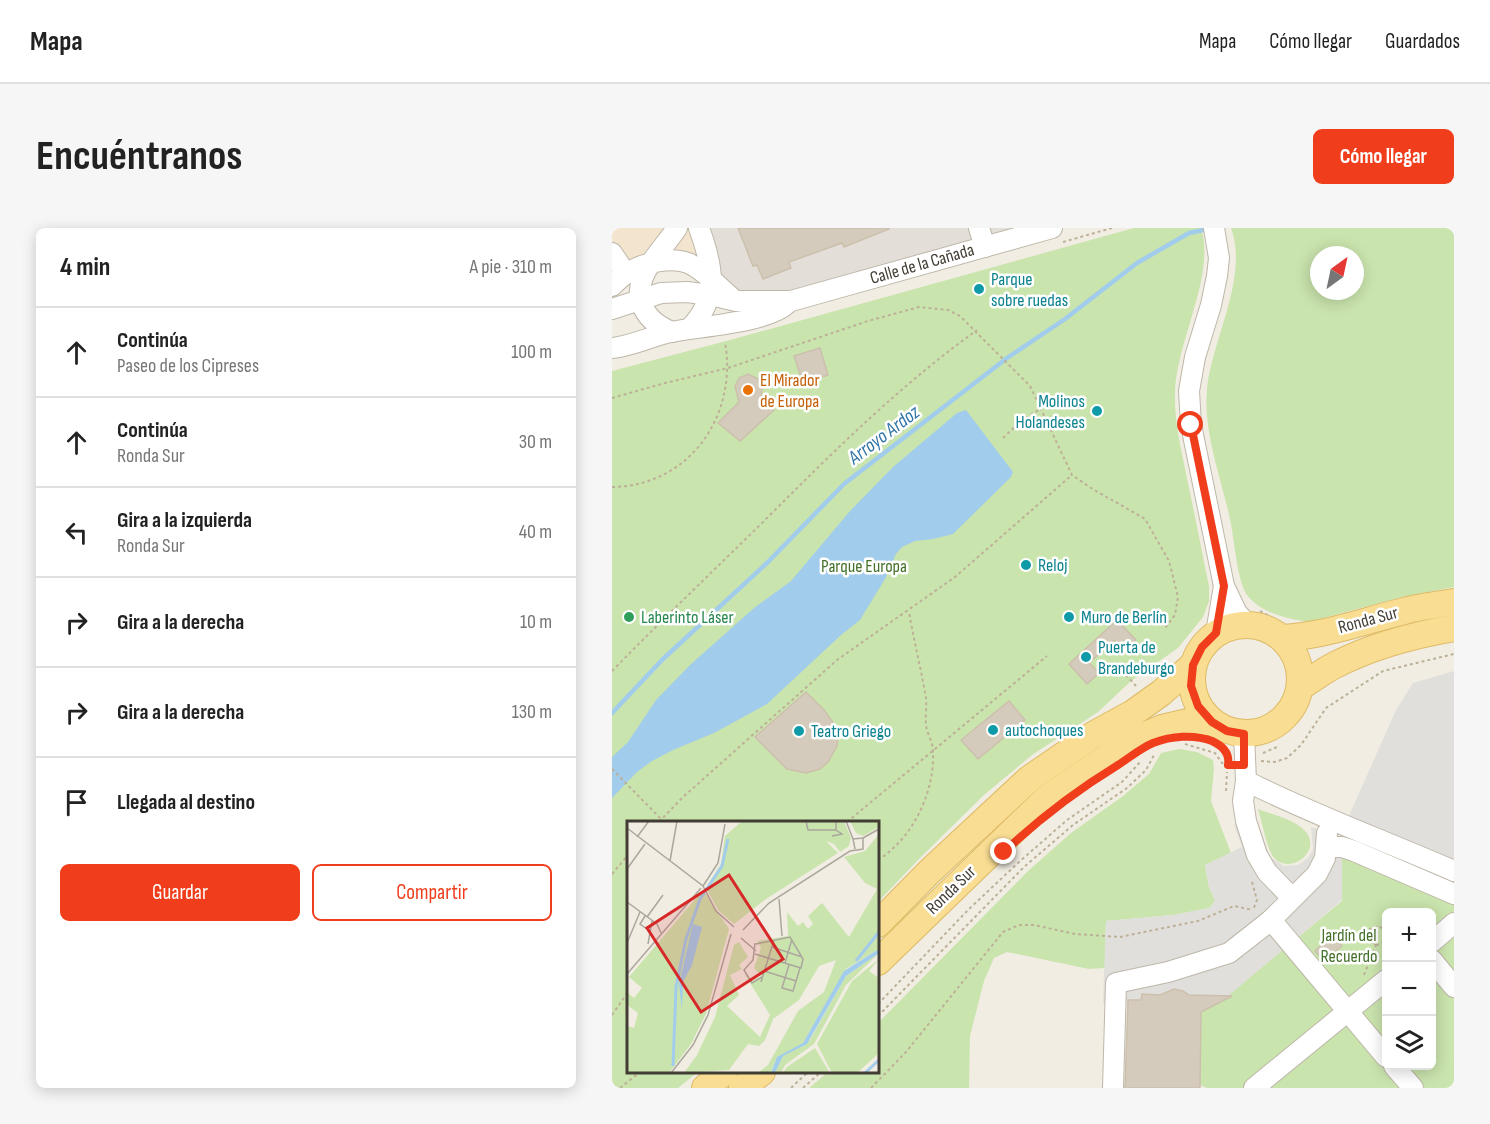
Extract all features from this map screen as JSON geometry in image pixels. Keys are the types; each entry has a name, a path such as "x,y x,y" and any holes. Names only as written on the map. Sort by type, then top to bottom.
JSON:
{"main road":[{"name":"Ronda Sur","path":"1282,630 1301,637 1406,610 1454,602"},
{"path":"1216,633 1253,618 1266,628 1282,630 1300,669 1300,687 1296,703 1287,716 1275,726 1260,732 1244,734"},
{"name":"Ronda Sur","path":"1300,687 1334,665 1374,648 1419,634 1454,628"},
{"name":"Ronda Sur","path":"879,923 929,872 1029,779 1093,735 1133,713 1161,693 1193,665 1202,647 1216,633"},
{"path":"1193,665 1191,686 1211,732"},
{"name":"Ronda Sur","path":"879,961 1046,799 1113,753 1162,728 1188,722 1211,732 1227,731 1244,734"},
{"path":"705,1088 722,1073"},
{"path":"742,1088 760,1073"}],"street":[{"path":"680,331 702,315 711,287 706,247 699,228"},
{"name":"Calle de la Cañada","path":"791,301 982,237 1052,228"},
{"path":"1214,231 1219,258 1217,276 1211,305 1195,357 1189,391 1191,425 1224,586 1238,613 1253,618"},
{"path":"672,235 650,263 640,287 640,299 644,312 651,320 680,331"},
{"path":"612,253 619,280 650,263 678,261 688,263 711,287 736,301 791,301"},
{"path":"612,309 661,293 687,292 711,287"},
{"path":"612,348 680,331 744,321 783,308 791,301"},
{"path":"1216,633 1224,586"},
{"path":"1244,734 1235,766 1246,821 1257,855 1267,872 1292,898"},
{"path":"1235,766 1306,809 1454,871"},
{"path":"1113,1088 1116,983 1168,972 1229,953 1271,920 1317,874 1325,858 1327,840 1454,894"},
{"path":"1271,920 1382,1052"},
{"path":"1436,938 1454,923"},
{"path":"1433,962 1454,987"},
{"path":"1258,1087 1382,983"},
{"path":"1398,1070 1413,1088"}],"path":[{"path":"612,399 728,368 868,321 919,308 948,310 960,316 977,330 1030,386 1072,475 1145,519 1169,561 1178,597 1175,615 1165,628"},
{"path":"612,671 858,427 937,360 977,330"},
{"path":"612,487 643,482 663,474 681,463 697,448 710,431 720,411 726,390 728,368 725,341"},
{"path":"1003,438 1022,420 1042,408"},
{"path":"663,821 683,797 837,660 955,577 1072,475"},
{"path":"879,859 895,847 924,807 931,782 933,749 926,729 926,701 909,611"},
{"path":"1253,618 1282,630"},
{"path":"1181,743 1215,753 1222,763 1235,766 1275,762 1287,758 1301,745 1326,708 1383,671 1454,654"},
{"path":"847,821 1047,656"},
{"path":"1126,675 1136,687"},
{"path":"1211,732 1235,766 1226,796"},
{"path":"879,1015 1024,867 1073,825 1127,788 1146,770 1158,748"},
{"path":"879,1003 969,909 1019,862 1067,820 1122,782 1143,759"},
{"path":"612,769 661,821"},
{"path":"612,874 627,856"},
{"path":"1249,874 1257,900 1253,910"},
{"path":"871,1088 906,1052 1003,932 1019,925 1034,925 1075,934 1120,937 1198,921 1234,906 1253,910 1271,920"},
{"path":"1376,945 1369,939 1370,929 1379,926 1382,928"},
{"path":"1376,945 1382,944"},
{"path":"1364,976 1376,945"},
{"path":"612,1015 627,993"},
{"path":"620,1088 638,1073"},
{"path":"791,1088 806,1073"},
{"path":"803,1088 818,1073"}],"shaded area":[{"path":"612,228 699,228 711,279 688,263 612,277"},
{"path":"699,228 1052,228 791,301 722,290"},
{"path":"1454,671 1454,879 1348,818 1396,710 1413,683"},
{"path":"1256,818 1270,857 1284,866 1298,865 1308,858 1313,849 1311,827 1342,838 1342,900 1228,996 1189,995 1174,989 1160,995 1142,994 1141,1000 1127,1000 1126,1003 1103,1003 1106,921 1173,915 1210,908 1215,900 1209,887 1205,865 1242,847 1234,825"}],"green space":[{"name":"Parque Europa","path":"1134,228 1201,228 1204,246 1200,287 1177,373 1175,393 1179,440 1209,586 1209,601 1203,617 1178,648 1131,681 1098,712 1032,755 984,795 879,901 879,821 627,821 627,1073 697,1073 678,1088 612,1088 612,371"},
{"path":"1231,228 1454,228 1454,587 1402,597 1308,622 1267,611 1247,595 1241,580 1230,519 1210,438 1206,405 1210,370 1228,308 1236,267"},
{"path":"1179,749 1197,752 1213,760 1211,801 1231,853 1205,865 1209,887 1215,900 1210,908 1173,915 1106,921 1105,968 1089,969 1007,952 994,958 984,981 970,1036 969,1088 809,1088 827,1073 879,1073 879,1022 1028,871 1071,833 1123,796 1149,774 1161,753"},
{"path":"1258,809 1289,820 1305,831 1310,839 1310,847 1301,860 1286,864 1272,855"},
{"name":"Jardín del Recuerdo","path":"1349,834 1454,882 1454,1088 1207,1088 1200,1085 1201,1012 1220,1002 1217,996 1228,995 1342,901 1342,838"}],"water":[{"path":"966,410 1013,472 1011,477 953,534 915,541 902,547 860,620 767,704 714,733 652,761 637,772 612,798 612,757 628,742 656,700 690,665 754,608 791,581 850,511 893,467 957,413"}],"building":[{"path":"738,228 889,229 844,247 842,243 789,262 791,268 763,279 757,265 753,266"},
{"path":"820,348 828,375 803,383 794,356"},
{"path":"748,374 760,380 761,398 774,410 740,441 718,423 739,402 735,386 739,378"},
{"name":"Puerta de Brandeburgo","path":"1117,620 1136,640 1124,650 1114,640 1089,663 1099,673 1087,684 1069,664"},
{"name":"Teatro Griego","path":"806,692 825,711 836,727 838,736 837,746 828,762 820,769 806,773 787,769 755,737"},
{"name":"autochoques","path":"1009,701 1025,720 978,759 961,740"},
{"path":"1333,935 1342,946 1324,961 1315,951"},
{"path":"1174,989 1189,995 1232,996 1201,1012 1200,1088 1125,1088 1128,1000 1141,1000 1142,994 1160,995"}],"waterway":[{"name":"Arroyo Ardoz","path":"612,713 663,659 768,562 844,484 1007,358 1065,319 1137,263 1189,233 1208,229"}],"place":[{"name":"Parque sobre ruedas","path":"979,289"},
{"name":"El Mirador de Europa","path":"748,390"},
{"name":"Molinos Holandeses","path":"1097,411"},
{"name":"Reloj","path":"1026,565"},
{"name":"Laberinto Láser","path":"629,617"},
{"name":"Muro de Berlín","path":"1069,617"},
{"name":"Puerta de Brandeburgo","path":"1086,657"},
{"name":"autochoques","path":"993,730"},
{"name":"Teatro Griego","path":"799,731"}],"route":[{"path":"1004,852 1054,808 1088,783 1151,744 1184,736 1211,741 1224,749 1229,757 1228,765 1244,765 1244,734 1227,731 1212,722 1198,706 1191,686 1193,665 1202,647 1216,633 1224,586 1191,425"}]}
